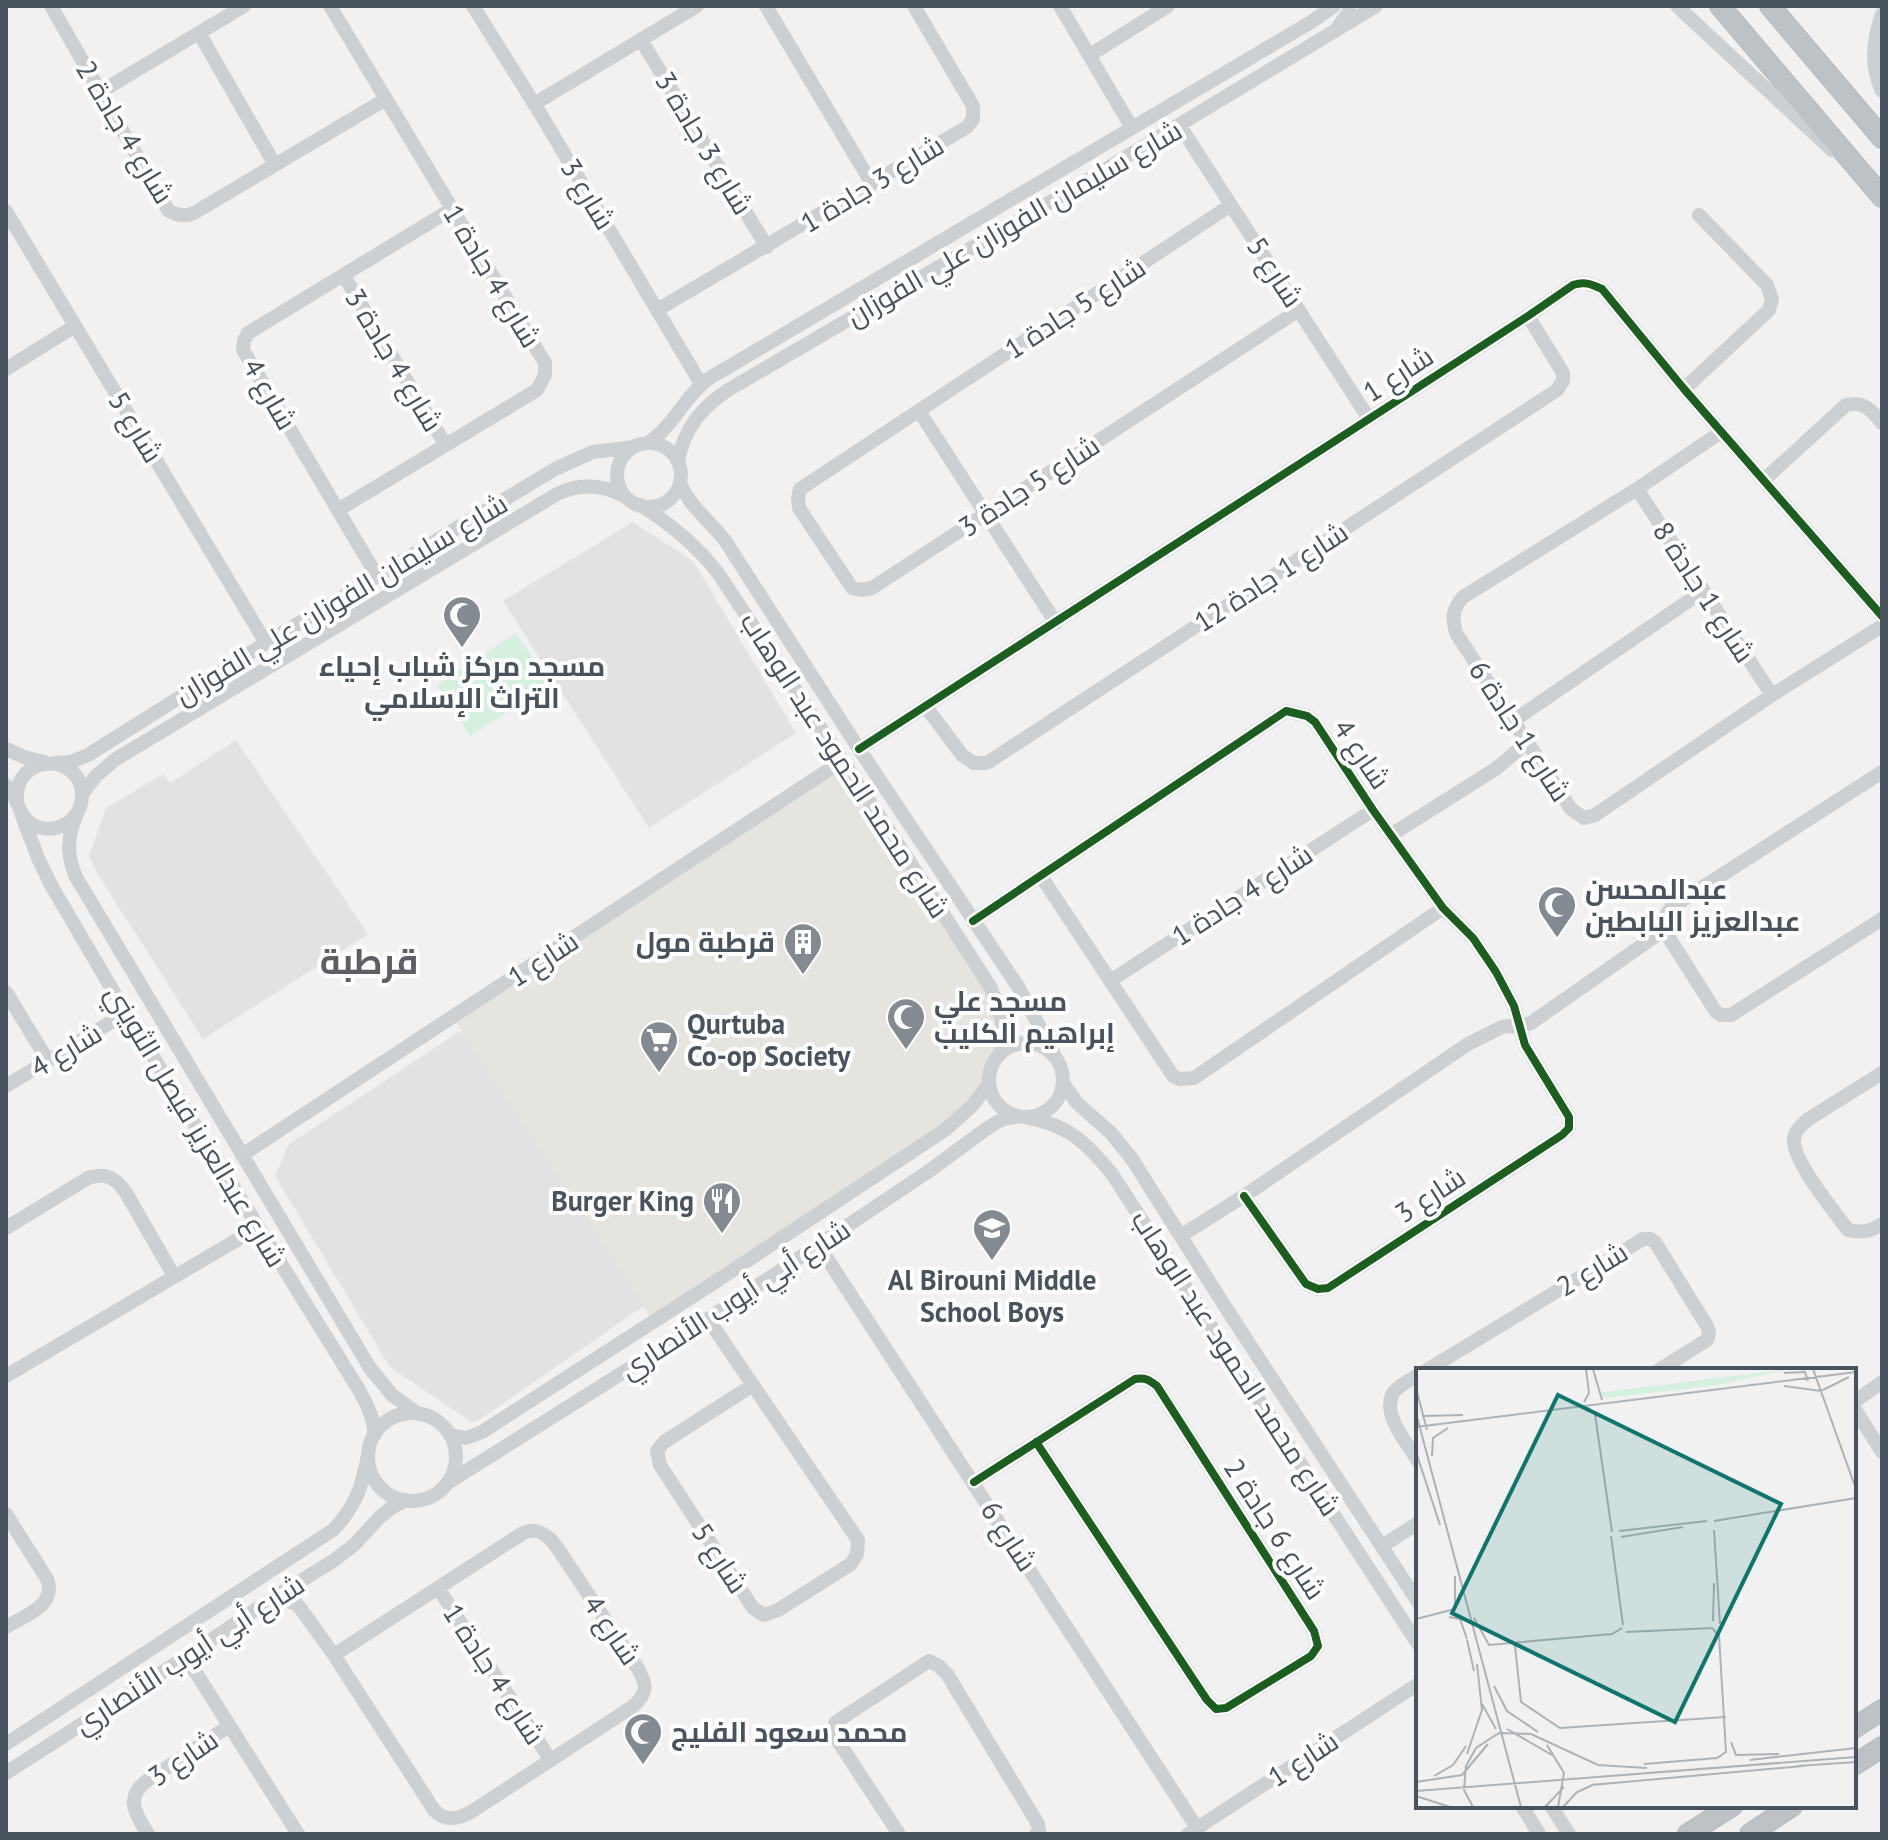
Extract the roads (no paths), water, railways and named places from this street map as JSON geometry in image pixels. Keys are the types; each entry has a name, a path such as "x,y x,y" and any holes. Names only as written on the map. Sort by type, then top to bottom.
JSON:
{"highway":[{"path":"1718,6 1882,197"},
{"path":"1770,6 1882,138"},
{"path":"1856,1727 1882,1710"},
{"path":"1856,1764 1882,1747"},
{"path":"1688,1834 1729,1808"},
{"path":"1750,1834 1789,1808"}],"street":[{"name":"شارع 4 جادة 2","path":"51,6 168,210 175,214 184,216 194,213 386,99"},
{"path":"100,92 244,6"},
{"name":"شارع 4 جادة 1","path":"330,6 545,363 545,375 537,390 338,510"},
{"name":"شارع 3","path":"473,6 701,384"},
{"path":"534,104 697,6"},
{"path":"766,6 872,184"},
{"name":"شارع 3 جادة 1","path":"657,310 967,127 973,119 973,106 914,6"},
{"path":"1060,6 1132,128"},
{"path":"1090,55 1168,6"},
{"path":"1311,22 1334,6"},
{"path":"1311,22 1321,25 1327,36 1343,23 1349,6"},
{"name":"شارع سليمان الفوزان علي الفوزان","path":"678,461 691,425 717,398 1180,126 1376,6"},
{"path":"1677,6 1882,197"},
{"path":"1882,14 1875,37 1874,61 1882,91"},
{"name":"شارع سليمان الفوزان علي الفوزان","path":"51,763 71,762 83,757 266,643 567,463 593,452 641,445 667,427 701,384 723,370 1311,22"},
{"path":"199,33 275,165"},
{"name":"شارع 3 جادة 3","path":"641,40 767,247"},
{"name":"شارع 5","path":"1180,126 1369,419"},
{"path":"1065,166 1065,180 1076,187"},
{"path":"1035,184 1048,186 1052,194 1051,202"},
{"name":"شارع 5 جادة 1","path":"800,489 1231,205"},
{"name":"شارع 4","path":"377,576 243,350 244,341 248,333 452,209"},
{"name":"شارع 5","path":"6,211 266,643"},
{"path":"1684,389 1769,310 1772,299 1767,285 1699,215"},
{"name":"شارع 4 جادة 3","path":"344,276 445,444"},
{"name":"شارع 1","path":"859,749 1582,282 1602,289 1684,389 1882,616"},
{"name":"شارع 5 جادة 3","path":"800,489 799,508 852,588 872,588 1299,310"},
{"name":"شارع 1 جادة 12","path":"926,707 962,755 974,763 987,763 1557,390 1563,381 1563,373 1528,316"},
{"path":"8,363 75,326"},
{"path":"1765,479 1846,405 1867,406 1882,423"},
{"path":"919,411 1056,623"},
{"name":"شارع 1 جادة 6","path":"1721,432 1637,489 1463,597 1454,607 1456,633 1571,809 1584,818 1595,815 1772,695 1882,626"},
{"path":"641,445 663,447 678,461 680,483 664,503 640,505 624,496 618,480 618,468 623,457 641,445"},
{"name":"شارع محمد الحمود عبد الوهاب","path":"680,483 693,506 726,542 859,749 1019,988 1054,1054"},
{"name":"شارع سليمان الفوزان علي الفوزان","path":"82,794 109,764 557,494 576,487 596,486 624,496"},
{"name":"شارع 1 جادة 8","path":"1637,489 1772,695"},
{"name":"شارع محمد الحمود عبد الوهاب","path":"640,505 695,546 710,563 917,873 991,988 1002,1020 1004,1037 1000,1053"},
{"path":"1513,721 1703,591"},
{"name":"شارع 4","path":"973,921 1286,711 1307,716 1315,722 1443,908 1473,938 1496,972 1514,1006 1519,1027"},
{"path":"154,712 164,731"},
{"path":"1391,835 1497,768 1527,742"},
{"path":"6,749 64,767 75,775 82,794 77,814 69,822 52,829 34,825 19,807 19,783 26,772 51,763"},
{"name":"شارع 1","path":"242,1155 842,761"},
{"path":"1882,772 1672,907 1664,920 1664,930 1716,1012 1726,1016 1882,919"},
{"name":"شارع عبدالعزيز فيصل الثويني","path":"6,785 19,807 45,875 257,1228 359,1390 371,1415 374,1436"},
{"name":"شارع 4 جادة 1","path":"1110,981 1373,810"},
{"name":"شارع عبدالعزيز فيصل الثويني","path":"77,814 71,828 69,850 76,877 370,1368 392,1395 417,1413"},
{"path":"1041,876 1173,1076 1180,1079 1194,1078 1443,908"},
{"path":"1182,1235 1468,1044 1502,1027 1531,1023 1664,930"},
{"path":"6,992 48,1061"},
{"name":"شارع 4","path":"6,1086 126,1013"},
{"name":"شارع 3","path":"1244,1196 1306,1284 1318,1289 1328,1288 1569,1128 1569,1117 1525,1045 1519,1027"},
{"path":"1024,1042 1043,1046 1054,1054 1062,1071 1063,1083 1053,1105 1043,1113 1022,1116 1006,1111 996,1102 989,1084 992,1064 1000,1053 1024,1042"},
{"path":"1882,1073 1807,1120 1797,1129 1794,1139 1795,1149 1813,1182 1848,1230 1869,1232 1882,1224"},
{"name":"شارع محمد الحمود عبد الوهاب","path":"1063,1083 1077,1103 1105,1127 1132,1159 1416,1599"},
{"name":"شارع أبي أيوب الأنصاري","path":"451,1435 466,1438 482,1432 594,1361 945,1130 972,1106 989,1084"},
{"name":"شارع محمد الحمود عبد الوهاب","path":"1022,1116 1062,1127 1095,1154 1191,1293 1416,1641"},
{"name":"شارع أبي أيوب الأنصاري","path":"449,1482 708,1319 929,1171 989,1127 1001,1120 1022,1116"},
{"path":"6,1228 88,1178 108,1176 116,1180 126,1193 174,1276"},
{"path":"6,1376 257,1228"},
{"name":"شارع 2","path":"1430,1368 1643,1239 1650,1239 1655,1242 1709,1333 1707,1340 1662,1368"},
{"name":"شارع 6","path":"819,1246 974,1482 1192,1831"},
{"path":"1191,1293 1203,1293 1210,1282"},
{"path":"1208,1320 1215,1311 1226,1308"},
{"name":"شارع 5","path":"708,1319 753,1385 858,1540 857,1554 851,1564 778,1610 764,1615 753,1608 660,1465 657,1451 664,1442 753,1385"},
{"path":"594,1361 600,1374 610,1381"},
{"path":"1416,1376 1398,1388 1392,1396 1390,1410 1416,1458"},
{"name":"شارع 6 جادة 2","path":"974,1482 1036,1442 1135,1379 1150,1380 1157,1386 1314,1631 1318,1646 1311,1656 1226,1708 1216,1709 1207,1700 1036,1442"},
{"path":"1856,1401 1882,1382"},
{"path":"1856,1411 1882,1452"},
{"path":"410,1412 427,1415 439,1421 451,1435 457,1456 455,1469 441,1491 429,1498 406,1500 387,1494 376,1483 370,1470 370,1442 379,1427 393,1417 410,1412"},
{"name":"شارع أبي أيوب الأنصاري","path":"6,1744 333,1530 348,1514 358,1495 368,1455"},
{"name":"شارع أبي أيوب الأنصاري","path":"6,1773 340,1557 380,1517 406,1500"},
{"path":"6,1514 47,1579 50,1589 49,1598 42,1606 6,1627"},
{"path":"1382,1546 1416,1524"},
{"name":"شارع 4","path":"298,1605 434,1810 443,1817 467,1814 639,1701 645,1684 637,1667 556,1546 540,1531 523,1533 334,1655"},
{"path":"273,1598 298,1605 297,1592 302,1580"},
{"name":"شارع 4 جادة 1","path":"438,1588 550,1759"},
{"name":"شارع 3","path":"186,1657 298,1834"},
{"path":"899,1834 832,1732 836,1722 929,1661 947,1674 1038,1824 1036,1834"},
{"name":"شارع 1","path":"1192,1831 1416,1685"},
{"path":"68,1705 66,1719 76,1725 83,1723"},
{"name":"شارع 3","path":"148,1834 134,1808 137,1790 229,1726"},
{"path":"33,1727 48,1729 52,1737 47,1746"},
{"path":"1523,1808 1539,1834"},
{"path":"1552,1808 1569,1834"}],"place":[{"name":"مسجد مركز شباب إحياء التراث الإسلامي","path":"462,649"},
{"name":"عبدالمحسن عبدالعزيز البابطين","path":"1557,939"},
{"name":"قرطبة مول","path":"803,976"},
{"name":"مسجد علي إبراهيم الكليب","path":"906,1051"},
{"name":"Qurtuba Co-op Society","path":"659,1074"},
{"name":"Burger King","path":"722,1235"},
{"name":"Al Birouni Middle School Boys","path":"992,1262"},
{"name":"محمد سعود الفليج","path":"643,1766"}],"district":[{"name":"قرطبة","path":"369,961"}]}
